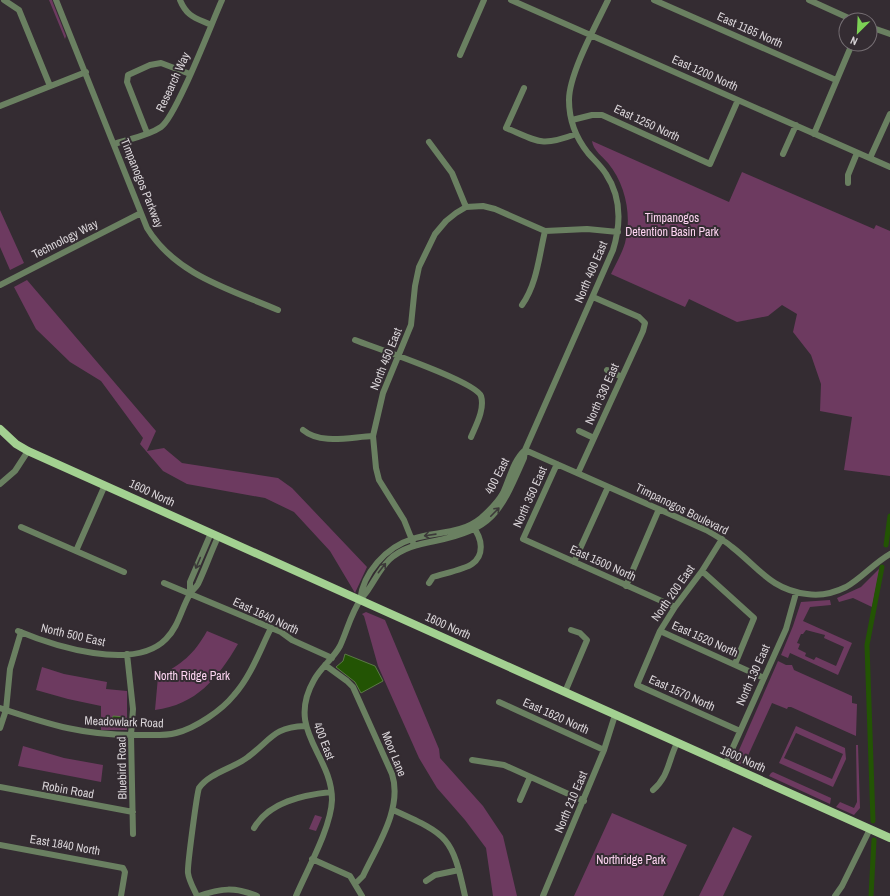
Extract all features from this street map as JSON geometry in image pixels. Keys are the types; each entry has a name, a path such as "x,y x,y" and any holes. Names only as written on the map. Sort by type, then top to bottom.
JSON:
{"main road":[{"name":"1600 North","path":"0,429 16,444 28,451 890,838"}],"street":[{"path":"4,0 19,10 50,86"},
{"name":"Timpanogos Parkway","path":"56,0 147,228 157,244 183,266 194,273 278,310"},
{"path":"180,0 184,9 190,15 211,25"},
{"name":"Research Way","path":"114,144 147,133 165,123 177,103 222,0"},
{"path":"460,55 484,0"},
{"name":"East 1200 North","path":"511,0 890,167"},
{"path":"592,36 608,0"},
{"name":"East 1165 North","path":"654,0 836,80"},
{"path":"809,0 838,13"},
{"path":"878,30 890,34"},
{"name":"North 400 East","path":"525,450 613,250 618,232 620,212 617,195 612,183 576,134 572,120 569,98 572,81 592,36"},
{"path":"814,134 848,52"},
{"path":"147,133 127,82 128,75 150,65 161,63 190,74"},
{"path":"0,106 86,72"},
{"path":"524,88 506,128 538,142 555,142 576,134"},
{"name":"East 1250 North","path":"572,120 602,114 710,164 738,100"},
{"path":"870,158 890,114"},
{"path":"783,154 796,125"},
{"path":"429,142 452,173 466,207 486,207 494,209 544,232 587,229 618,232"},
{"path":"848,184 848,175 857,153"},
{"name":"North 450 East","path":"413,542 404,520 379,480 376,468 373,436 383,392 411,325 415,286 419,267 436,234 446,221 466,207"},
{"name":"Technology Way","path":"0,285 141,213"},
{"path":"522,305 527,298 535,279 544,232"},
{"name":"North 330 East","path":"578,473 645,323 639,317 593,296"},
{"path":"355,340 467,384 480,394 482,407 471,437"},
{"path":"607,370 622,377"},
{"path":"303,430 311,437 322,439 373,436"},
{"path":"579,431 594,438"},
{"name":"Timpanogos Boulevard","path":"525,450 660,509 722,539 770,581 796,593 814,595 833,592 845,587 890,554"},
{"name":"400 East","path":"296,896 328,822 331,807 330,783 305,726 307,697 314,680 339,647 360,600 389,560 413,542 458,536 502,506 524,458 525,450"},
{"path":"0,484 15,471 28,451"},
{"name":"North 350 East","path":"523,539 557,464"},
{"path":"76,551 105,485"},
{"path":"574,562 608,487"},
{"path":"626,586 660,509"},
{"path":"21,527 124,572"},
{"path":"429,583 433,577 472,564 481,552 481,540 473,527"},
{"name":"North 500 East","path":"3,709 10,668 19,632 78,650 114,655 147,651 165,640 176,627 190,594 198,584 215,535"},
{"name":"East 1500 North","path":"523,539 675,607"},
{"name":"North 200 East","path":"637,685 660,631 675,607 702,571 722,539"},
{"path":"702,571 754,618 734,664"},
{"name":"East 1640 North","path":"164,582 271,628 292,640 332,658"},
{"name":"North 130 East","path":"725,765 786,629 796,593"},
{"name":"Meadowlark Road","path":"3,709 46,724 81,732 131,735 179,733 220,709 241,685 254,664 271,628"},
{"path":"566,692 587,640 580,633 571,630"},
{"name":"East 1520 North","path":"660,631 764,678"},
{"name":"Bluebird Road","path":"127,654 133,709 131,735 133,834"},
{"name":"Moor Lane","path":"325,665 347,681 355,692 394,782 396,795 393,810 363,876 355,884"},
{"name":"East 1570 North","path":"637,685 740,731"},
{"name":"East 1620 North","path":"499,702 604,750"},
{"path":"0,728 3,709"},
{"name":"North 210 East","path":"543,896 584,801 604,750 615,715"},
{"path":"257,896 231,888 198,896 188,873 195,805 199,789 208,780 244,761 277,732 289,726 305,726"},
{"path":"654,790 665,778 670,758 677,743"},
{"path":"472,760 504,765 584,801"},
{"path":"520,800 530,777"},
{"name":"Robin Road","path":"0,787 133,812"},
{"path":"254,828 264,815 290,801 303,796 331,792"},
{"path":"393,810 431,828 445,838 454,852 465,896"},
{"path":"835,896 842,886 870,829"},
{"name":"East 1840 North","path":"0,845 117,866 125,870 121,896"},
{"path":"312,859 350,876 362,896"},
{"path":"426,881 435,875 459,870"}],"green space":[{"path":"49,0 52,0 66,36 65,39"},
{"name":"Timpanogos Detention Basin Park","path":"592,141 729,202 742,172 874,229 876,225 890,231 890,476 844,470 852,417 820,411 821,384 811,355 793,332 797,314 782,305 768,316 737,322 689,299 685,307 611,274 621,255 625,243 628,222 626,201 614,172 596,150"},
{"path":"0,210 24,263 10,270 0,247"},
{"path":"27,280 156,431 147,451 164,448 182,463 278,478 292,488 367,567 355,593 330,551 294,512 265,498 187,484 163,471 140,444 143,438 101,381 70,362 36,329 14,287"},
{"path":"880,568 872,607 853,598 839,602 837,598 861,587"},
{"path":"830,600 831,605 810,607 803,621 852,643 838,675 790,653 788,658 781,655 801,602","holes":["806,630 825,635 824,638 844,647 836,666 816,657 814,660 805,656 806,653 798,649 800,644 797,643 801,634 803,634"]},
{"path":"366,612 385,620 439,749 440,758 483,806 503,836 517,896 493,896 486,848 465,820 437,788 419,758 378,666 364,616 362,614"},
{"name":"North Ridge Park","path":"207,631 238,644 214,679 194,696 170,707 155,710 158,677 192,653"},
{"path":"778,661 786,665 792,665 794,670 852,696 852,703 857,704 856,736 791,707 788,707 787,709 772,703 746,760 764,768 763,774 738,763 736,757"},
{"path":"42,667 64,674 107,682 106,689 127,691 127,730 101,730 101,706 36,690"},
{"path":"796,726 845,748 846,759 833,787 779,763","holes":["796,733 843,754 832,779 784,758"]},
{"path":"856,745 858,745 860,808 854,815 836,807 840,802 854,808 857,802"},
{"path":"23,746 64,758 103,765 101,782 18,766"},
{"path":"773,772 831,798 830,804 769,776"},
{"name":"Northridge Park","path":"612,813 687,845 663,896 574,896"},
{"path":"315,815 322,817 316,831 309,829"},
{"path":"733,827 752,836 723,896 699,896"}],"shaded area":[{"path":"345,654 375,666 383,681 361,693 355,682 336,667 343,661"},
{"path":"113,716 125,717 125,723 112,721"}],"waterway":[{"path":"886,545 890,516"},
{"path":"873,821 867,645 882,567"},
{"path":"871,896 874,840"}]}
